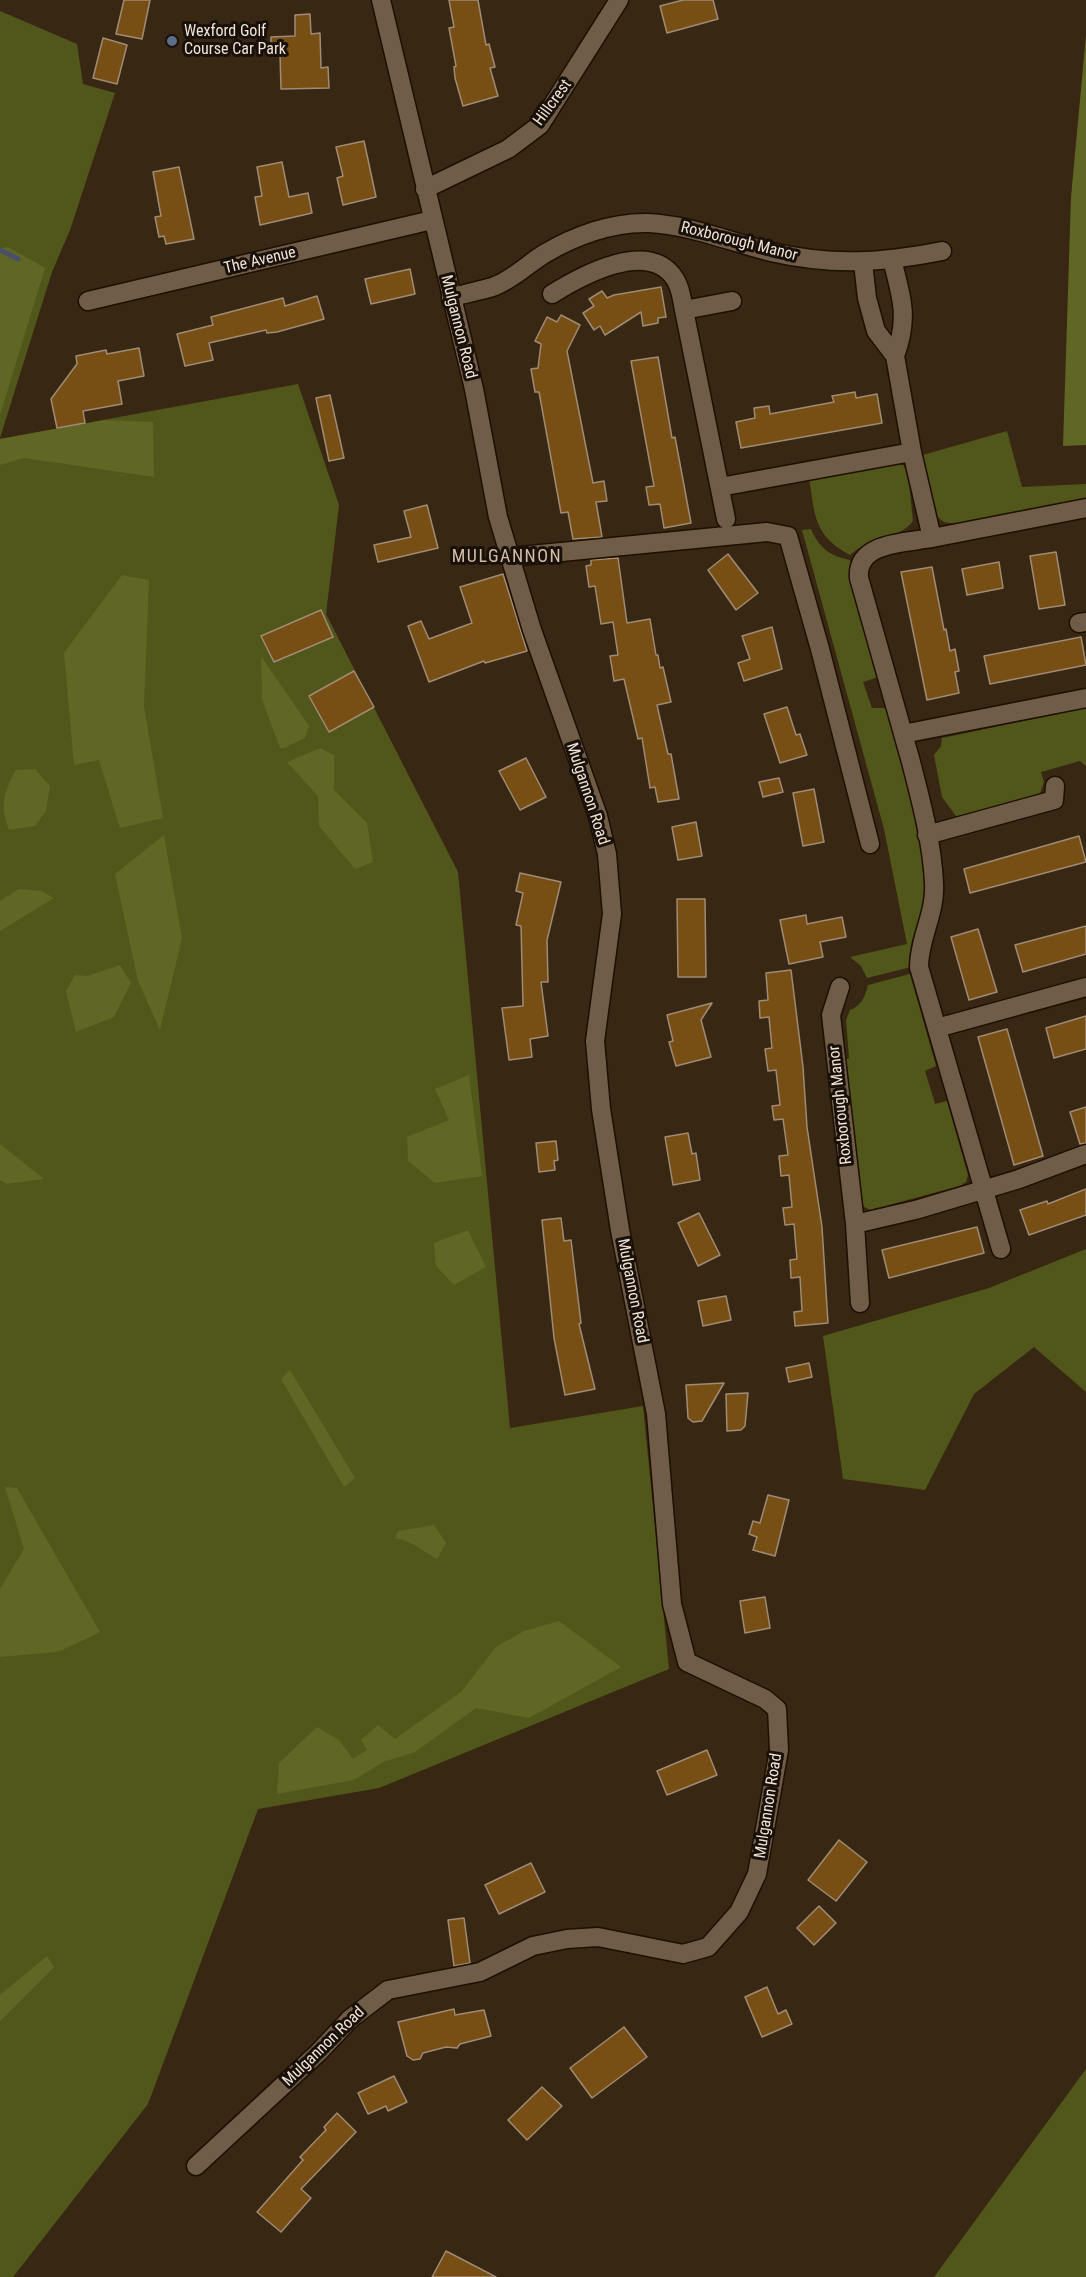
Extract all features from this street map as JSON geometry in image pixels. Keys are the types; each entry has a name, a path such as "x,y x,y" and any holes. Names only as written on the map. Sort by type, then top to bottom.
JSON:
{"street":[{"name":"Mulgannon Road","path":"196,2166 319,2052 350,2019 388,1990 480,1972 533,1946 567,1939 598,1937 683,1954 708,1947 739,1912 757,1874 779,1750 777,1709 765,1699 687,1662 672,1604 656,1414 620,1230 601,1109 595,1041 612,914 610,872 598,816 539,652 498,516 486,446 381,0"},
{"name":"Hillcrest","path":"425,189 508,149 540,125 619,0"},
{"name":"The Avenue","path":"88,301 432,220"},
{"name":"Roxborough Manor","path":"451,298 494,286 570,240 621,225 647,223 708,233 821,262 892,260 942,251"},
{"path":"892,260 904,312 904,331 895,356"},
{"path":"552,294 581,276 606,267 642,262 660,266 674,277 684,310 726,519"},
{"path":"863,262 867,298 876,331 895,356 912,452 932,538"},
{"path":"684,310 732,301"},
{"path":"720,487 912,452"},
{"path":"1001,1249 984,1189 948,1084 937,1028 919,967 919,953 932,910 934,884 927,835 903,734 858,567 862,558 871,551 1086,509"},
{"path":"510,557 768,532 788,536 826,669 870,844"},
{"path":"903,734 1086,698"},
{"path":"927,835 1054,800 1055,786"},
{"name":"Roxborough Manor","path":"840,987 831,1015 855,1224 860,1303"},
{"path":"937,1028 1086,987"},
{"path":"855,1224 905,1213 1086,1154"}],"green space":[{"path":"0,11 77,44 83,84 115,93 70,230 52,272 0,438"},
{"path":"1086,35 1086,445 1063,446 1071,197"},
{"path":"8,247 45,268 0,415 0,249"},
{"path":"298,384 339,505 326,614 458,872 510,1428 643,1406 669,1669 379,1788 258,1809 148,2104 13,2277 0,2277 0,439"},
{"path":"105,420 153,422 154,477 24,458 0,465 0,439"},
{"path":"1007,431 1022,487 1086,484 1086,499 955,524 944,522 932,513 923,455"},
{"path":"895,463 903,465 908,473 913,521 900,532 867,544 850,555 822,532 815,513 809,477"},
{"path":"811,529 826,550 850,560 850,577 878,677 863,682 872,708 887,708 912,799 924,869 923,901 911,967 867,978 861,966 850,957 907,944 884,829 802,530"},
{"path":"122,575 149,580 144,706 163,818 120,828 99,760 74,765 64,653"},
{"path":"261,656 309,726 305,738 284,748 280,748 262,699"},
{"path":"1086,708 1086,766 1080,761 1041,772 1044,782 1039,796 959,820 942,797 934,755 941,746 942,738"},
{"path":"320,748 334,755 334,790 367,823 373,862 355,869 319,826 318,796 287,762"},
{"path":"35,769 50,786 46,811 35,826 9,830 4,813 4,800 8,786 16,770"},
{"path":"164,835 182,938 160,1030 138,981 115,874"},
{"path":"19,889 41,891 54,898 0,931 0,901"},
{"path":"120,965 131,983 114,1017 76,1032 66,991 75,975 87,976"},
{"path":"910,974 936,1066 925,1071 935,1104 947,1101 968,1175 966,1182 960,1186 870,1210 863,1206 860,1197 844,1060 849,1058 846,1020 850,1010 862,1000 868,985"},
{"path":"469,1075 482,1176 435,1183 408,1161 407,1137 449,1120 435,1089"},
{"path":"0,1144 44,1179 7,1184 0,1180"},
{"path":"468,1230 486,1267 454,1285 436,1266 434,1243"},
{"path":"1086,1249 1086,1392 1034,1347 974,1394 925,1490 843,1479 823,1336 989,1288"},
{"path":"290,1370 355,1478 344,1487 281,1379"},
{"path":"5,1487 17,1488 100,1632 58,1652 0,1657 0,1589 24,1549"},
{"path":"434,1525 446,1543 437,1559 409,1542 395,1538 398,1531"},
{"path":"559,1621 621,1667 529,1718 476,1708 415,1752 383,1762 354,1780 277,1794 279,1763 317,1727 339,1740 353,1759 367,1750 361,1740 378,1725 395,1739 461,1692 496,1647 524,1631"},
{"path":"47,1956 54,1967 0,2021 0,1995"},
{"path":"1086,2069 1086,2277 934,2277"}],"building":[{"path":"124,0 150,0 142,39 116,34"},
{"path":"449,0 478,0 486,45 489,44 495,67 490,68 498,96 463,106 455,78 454,67 456,66 449,28 454,27"},
{"path":"683,0 713,0 718,19 667,33 660,6"},
{"path":"310,14 311,34 320,33 321,68 328,67 329,88 281,89 280,54 271,54 271,37 295,36 295,15"},
{"path":"103,38 127,45 117,84 93,78"},
{"path":"364,141 376,197 343,205 337,178 343,176 336,147"},
{"path":"282,162 289,197 308,193 312,213 260,225 255,197 262,196 257,167"},
{"path":"179,167 194,239 166,244 164,236 159,237 155,217 161,216 153,172"},
{"path":"410,269 415,294 371,304 365,279"},
{"path":"661,287 666,317 658,318 658,323 643,326 641,312 605,335 600,326 594,330 583,313 594,306 589,299 602,291 607,298"},
{"path":"317,296 324,319 277,332 267,333 266,330 209,343 213,360 185,366 177,334 213,325 211,317 283,298 285,306"},
{"path":"561,315 580,325 567,351 593,483 604,481 607,501 596,502 602,537 573,539 568,512 561,513 539,392 535,392 531,369 538,368 541,344 535,341 547,317 557,322"},
{"path":"139,348 144,376 118,381 122,404 83,411 85,423 57,428 51,399 77,364 76,356 106,350 107,354"},
{"path":"658,357 672,438 675,437 691,523 664,528 660,504 649,505 646,487 654,486 631,361"},
{"path":"855,392 856,398 877,394 882,423 741,448 736,422 755,418 754,408 769,406 770,414 834,402 832,396"},
{"path":"330,395 344,458 329,461 316,398"},
{"path":"427,505 438,548 378,562 374,545 411,537 404,511"},
{"path":"1056,552 1065,605 1039,609 1030,556"},
{"path":"728,554 758,593 736,610 708,570"},
{"path":"618,558 627,623 650,619 656,655 658,655 660,668 663,667 671,702 657,705 668,754 671,754 679,799 658,802 655,787 650,788 642,738 638,739 624,679 614,681 610,656 618,655 613,622 601,624 595,586 589,587 586,566 591,565 591,560"},
{"path":"999,562 1003,588 967,595 962,569"},
{"path":"932,567 944,630 946,629 950,651 955,649 959,671 955,672 959,693 927,700 901,572"},
{"path":"503,574 527,651 485,663 484,661 429,682 408,626 421,621 429,639 472,623 460,587"},
{"path":"321,610 333,637 274,662 261,636"},
{"path":"772,627 782,669 744,681 738,663 750,659 742,636"},
{"path":"1081,637 1086,665 990,684 984,656"},
{"path":"354,671 374,707 329,732 309,696"},
{"path":"787,707 796,735 800,734 807,755 780,763 764,714"},
{"path":"526,758 546,797 520,810 499,771"},
{"path":"779,778 783,792 763,797 759,782"},
{"path":"814,789 824,842 803,846 793,793"},
{"path":"696,822 702,856 678,860 672,827"},
{"path":"1079,836 1086,862 970,893 964,869"},
{"path":"520,873 561,882 547,940 548,982 541,982 548,1036 530,1039 532,1057 509,1060 502,1008 523,1006 521,926 516,925 523,893 516,891"},
{"path":"677,899 705,899 706,977 678,977"},
{"path":"806,915 807,924 842,917 846,937 820,942 823,957 789,964 780,920"},
{"path":"1086,926 1086,954 1023,972 1015,945"},
{"path":"978,929 997,992 969,1000 951,937"},
{"path":"791,970 803,1067 807,1127 822,1227 828,1323 795,1326 794,1312 802,1311 800,1277 791,1278 790,1260 797,1259 794,1224 785,1225 783,1208 792,1207 789,1175 781,1176 779,1156 788,1155 783,1119 774,1120 772,1106 780,1105 776,1070 768,1071 765,1049 772,1048 769,1017 760,1018 759,1001 768,1000 766,973"},
{"path":"712,1003 701,1020 711,1057 676,1066 669,1042 673,1041 667,1015"},
{"path":"1086,1016 1086,1049 1054,1058 1046,1028"},
{"path":"1007,1029 1043,1156 1014,1165 978,1037"},
{"path":"1086,1107 1086,1143 1080,1144 1070,1112"},
{"path":"688,1133 692,1154 696,1153 700,1180 673,1185 665,1137"},
{"path":"556,1141 558,1160 554,1161 555,1170 539,1172 536,1143"},
{"path":"1086,1189 1086,1215 1029,1235 1020,1210 1047,1201 1048,1204"},
{"path":"699,1213 720,1255 698,1266 678,1223"},
{"path":"561,1218 564,1241 571,1240 581,1323 579,1324 595,1389 565,1395 554,1338 542,1220"},
{"path":"977,1227 984,1253 889,1278 882,1250"},
{"path":"726,1296 731,1320 703,1326 698,1301"},
{"path":"809,1363 812,1377 789,1382 786,1368"},
{"path":"724,1383 702,1421 693,1422 688,1418 686,1385"},
{"path":"748,1393 745,1426 741,1430 727,1431 726,1394"},
{"path":"768,1495 789,1500 775,1556 753,1550 757,1537 749,1534 753,1521 760,1523"},
{"path":"765,1597 770,1628 745,1633 740,1601"},
{"path":"707,1750 717,1775 667,1795 657,1771"},
{"path":"839,1840 867,1862 836,1901 808,1880"},
{"path":"531,1863 545,1892 499,1914 485,1885"},
{"path":"819,1906 836,1923 814,1945 797,1928"},
{"path":"464,1918 470,1963 454,1966 448,1920"},
{"path":"767,1987 778,2014 786,2010 792,2024 762,2037 745,1997"},
{"path":"454,2009 455,2015 484,2010 491,2036 460,2044 457,2048 446,2047 423,2053 420,2059 413,2060 407,2056 398,2022"},
{"path":"624,2027 647,2057 592,2098 570,2068"},
{"path":"394,2076 407,2102 388,2111 386,2106 368,2114 358,2093"},
{"path":"542,2087 562,2106 527,2140 508,2120"},
{"path":"337,2113 356,2132 301,2189 311,2198 281,2232 257,2212 303,2160 300,2157 326,2130 324,2127"},
{"path":"446,2251 496,2277 432,2277"}],"waterway":[{"path":"0,250 18,259"}],"place":[{"name":"Wexford Golf Course Car Park","path":"172,41"}],"district":[{"name":"MULGANNON","path":"507,557"}]}
